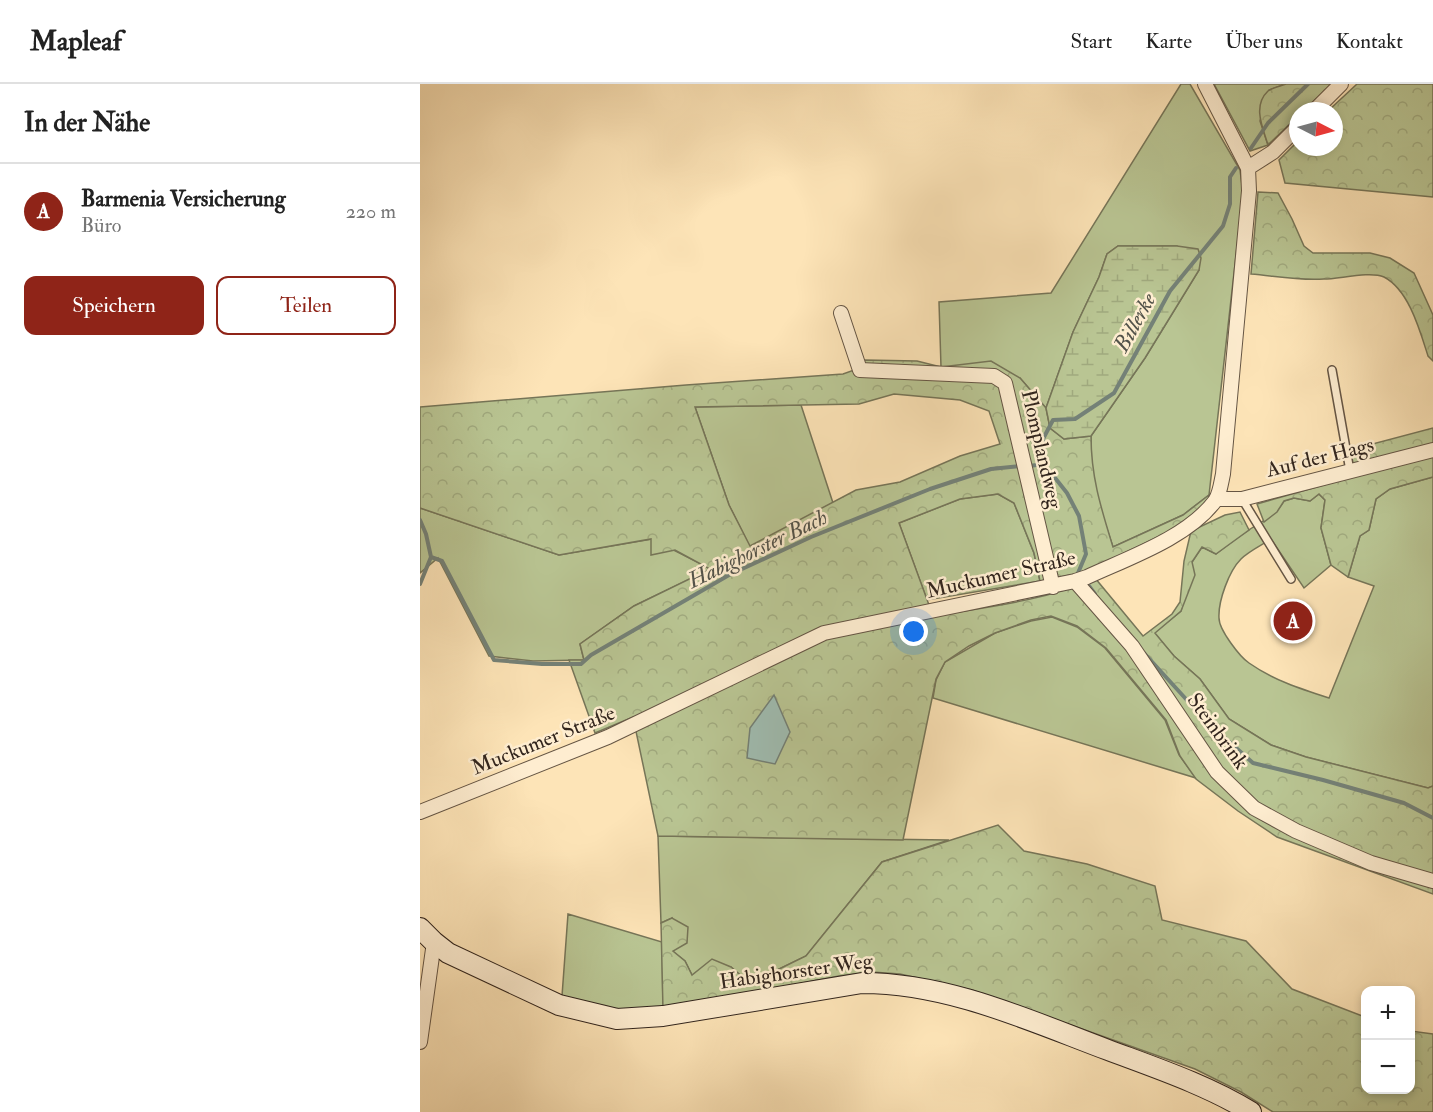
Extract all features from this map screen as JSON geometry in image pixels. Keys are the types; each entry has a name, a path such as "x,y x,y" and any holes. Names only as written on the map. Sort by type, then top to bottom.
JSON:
{"street":[{"name":"Muckumer Straße","path":"420,812 608,737 824,633 1053,587 1087,578 1163,541 1194,523 1216,499 1223,474 1249,191 1248,168 1205,84"},
{"path":"1323,102 1341,84"},
{"path":"1248,168 1273,152 1289,136"},
{"name":"Plomplandweg","path":"841,313 860,370 994,376 1005,383 1053,587"},
{"name":"Auf der Hags","path":"1216,499 1242,499 1433,450"},
{"name":"Steinbrink","path":"1075,581 1132,646 1217,772 1254,808 1296,831 1371,863 1433,881"},
{"name":"Habighorster Weg","path":"420,928 448,953 559,1005 617,1019 663,1016 862,983 890,983 931,990 968,999 1016,1016 1185,1080 1237,1103 1251,1112"},
{"path":"420,1042 434,942"}],"lane":[{"path":"1332,370 1350,471"},
{"path":"1242,499 1291,579"}],"green space":[{"path":"1181,84 1190,84 1240,170 1243,193 1209,495 1183,515 1113,547 1097,499 1091,462 1091,436 1145,358 1199,270 1177,246 1118,246 1107,254 1099,277 1073,332 1046,408 1020,378 941,367 939,302 1051,293"},
{"path":"1214,84 1286,84 1269,90 1260,121 1268,145 1250,151"},
{"path":"1286,84 1332,84 1313,102 1289,102 1289,125 1268,145 1260,110 1263,97 1274,88"},
{"path":"1357,84 1433,84 1433,197 1285,183 1279,160 1289,150 1289,156 1343,156 1343,102 1338,102"},
{"path":"1258,192 1278,193 1304,246 1313,253 1370,253 1390,258 1414,273 1433,315 1433,361 1428,356 1407,301 1393,283 1384,277 1363,275 1306,279 1251,274"},
{"path":"1118,246 1177,246 1198,249 1201,258 1199,270 1145,358 1091,436 1064,439 1050,428 1046,408 1073,332 1099,277 1107,254"},
{"path":"865,360 917,361 941,367 991,361 1020,378 1046,408 1050,428 1064,439 1091,436 1095,479 1113,547 1183,515 1209,495 1209,498 1188,521 1164,534 1085,572 1040,581 1034,553 1014,503 998,494 960,499 899,523 933,616 1036,598 1095,578 1143,636 1172,614 1180,602 1184,561 1191,531 1225,515 1240,512 1249,530 1216,554 1202,547 1192,562 1195,575 1181,611 1155,633 1174,656 1200,679 1229,719 1271,745 1306,757 1428,788 1433,786 1433,894 1277,837 1238,811 1196,779 1180,756 1166,720 1106,648 1077,626 1051,616 1031,620 995,633 945,662 936,679 903,840 658,836 633,717 595,733 569,660 584,660 580,644 634,606 710,569 675,550 651,555 651,539 559,555 420,508 420,407 843,374 860,368","holes":["894,394 960,400 989,411 1000,444 960,456 900,482 856,490 750,546 729,505 695,407 859,404"]},
{"path":"801,405 833,503 750,547 729,505 695,407"},
{"path":"1433,428 1433,477 1390,489 1376,499 1369,530 1360,536 1348,577 1331,565 1321,528 1325,500 1319,494 1310,501 1294,498 1284,501 1277,512 1264,522 1257,504 1352,477 1346,451"},
{"path":"1433,477 1433,786 1428,788 1306,757 1271,745 1229,719 1200,679 1174,656 1154,633 1181,611 1192,562 1202,547 1216,554 1272,515 1284,501 1294,498 1310,501 1319,494 1325,500 1321,528 1331,565 1304,588 1271,539 1248,553 1237,564 1222,595 1219,618 1222,629 1231,643 1249,663 1277,679 1329,698 1374,586 1348,577 1360,536 1369,530 1376,499 1390,489"},
{"path":"998,494 1014,503 1034,553 1040,581 927,600 899,523 960,499"},
{"path":"420,508 559,555 652,539 711,569 634,606 580,644 584,660 533,661 489,656 438,558 420,573"},
{"path":"1052,617 1077,627 1105,648 1165,720 1179,755 1196,778 933,698 936,680 945,662 995,633 1031,621"},
{"path":"998,825 1024,851 1087,864 1155,886 1162,920 1246,941 1292,989 1361,1015 1361,1094 1415,1094 1415,1032 1433,1034 1433,1112 1273,1112 1241,1092 1195,1069 972,990 900,974 872,972 839,976 663,1010 661,923 672,918 688,927 687,943 673,951 685,961 692,975 712,959 731,967 745,979 767,975 806,956 882,862"},
{"path":"658,836 949,840 882,862 806,956 767,975 745,980 731,967 692,975 685,961 672,951 672,918 661,923"},
{"path":"568,914 662,942 663,1010 637,1011 612,1008 562,996"}],"water":[{"path":"774,695 790,732 775,764 747,758 750,728"}],"waterway":[{"name":"Billerke","path":"1251,148 1268,123 1308,84"},
{"name":"Billerke","path":"1044,464 1043,439 1053,420 1075,419 1114,393 1170,291 1223,226 1230,204 1230,177 1236,168"},
{"name":"Habighorster Bach","path":"1029,466 1044,464 1067,493 1079,516 1086,554 1078,573"},
{"name":"Habighorster Bach","path":"420,584 431,557 442,561 494,660 581,664 591,655 729,575 811,537 930,489 991,469 1021,466"},
{"name":"Habighorster Bach","path":"420,520 431,557"},
{"name":"Habighorster Bach","path":"1089,586 1095,594"},
{"name":"Habighorster Bach","path":"1144,653 1206,721 1253,763 1404,803 1433,818"}],"place":[{"name":"Barmenia Versicherung","path":"1293,621"}]}
